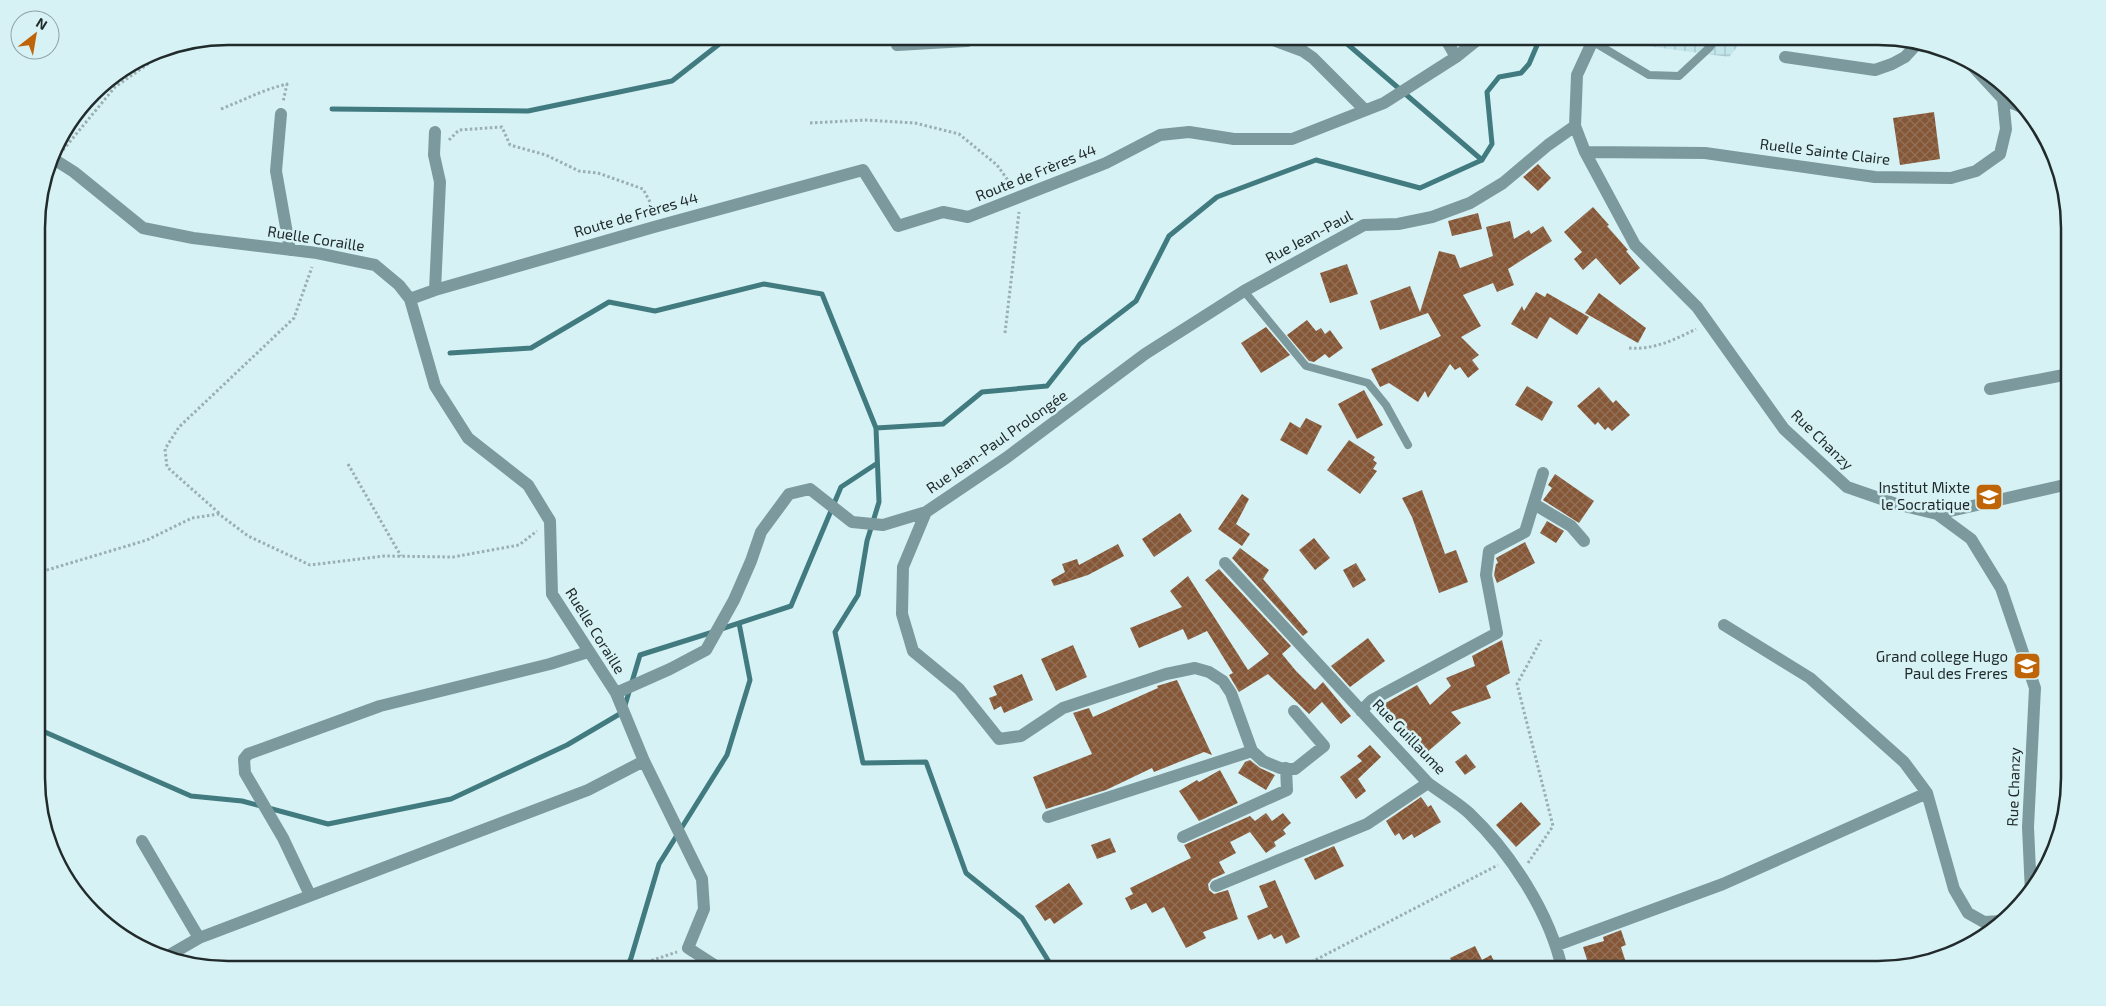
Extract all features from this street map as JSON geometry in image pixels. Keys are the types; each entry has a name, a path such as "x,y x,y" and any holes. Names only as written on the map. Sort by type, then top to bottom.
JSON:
{"street":[{"path":"1287,45 1303,51 1313,58 1365,110"},
{"path":"1449,45 1456,57"},
{"name":"Route de Frères 44","path":"410,299 435,290 654,227 863,170 898,226 943,212 968,217 1106,163 1160,135 1189,132 1234,139 1292,138 1384,103 1456,57 1471,45"},
{"path":"1575,126 1577,75 1590,45"},
{"path":"1785,57 1875,70 1906,57 1913,49"},
{"path":"1986,81 2003,99 2011,102"},
{"name":"Ruelle Sainte Claire","path":"1585,152 1705,153 1875,177 1951,178 1976,171 2000,154 2006,129 2003,99"},
{"path":"280,114 276,171 290,250"},
{"name":"Rue Chanzy","path":"1575,126 1585,152 1635,245 1697,307 1784,429 1847,487 1896,504 1937,514 1970,538 2001,588 2035,688 2028,827 2030,879"},
{"name":"Rue Jean-Paul","path":"1244,291 1364,225 1398,224 1432,217 1470,202 1503,182 1548,145 1575,126"},
{"path":"435,132 434,155 440,182 435,290"},
{"name":"Ruelle Coraille","path":"58,162 74,172 143,228 194,238 317,253 375,265 399,285 410,299 435,386 458,423 468,438 528,485 550,521 552,594 616,693 644,762 702,879 704,909 688,948"},
{"name":"Rue Jean-Paul Prolongée","path":"616,693 670,670 706,650 734,600 761,532 788,494 810,490 852,522 883,525 926,512 1006,458 1145,354 1244,291"},
{"path":"1990,389 2061,376"},
{"path":"1361,711 1372,700 1497,633 1486,575 1488,551 1525,532 1543,473"},
{"path":"1937,514 2061,486"},
{"path":"1534,504 1570,526 1584,541"},
{"path":"926,512 903,567 902,614 912,651 959,689 999,739 1021,736 1063,708 1166,674 1195,668 1209,672 1223,681 1231,693 1252,751 1263,762 1294,769 1324,746 1294,711"},
{"name":"Rue Guillaume","path":"1226,563 1428,783 1468,812 1509,859 1521,874 1557,945 1560,961"},
{"path":"1724,625 1810,678 1904,762 1927,793 1954,889 1968,913 1984,922 1991,922"},
{"path":"310,895 283,838 246,773 244,759 248,754 380,706 550,664 588,652"},
{"path":"1048,817 1252,751"},
{"path":"174,953 199,938 588,790 644,762"},
{"path":"1183,838 1287,790 1286,768"},
{"path":"1216,886 1367,824 1428,783"},
{"path":"1557,945 1723,884 1927,793"},
{"path":"142,841 199,938"},
{"path":"688,948 708,961"}],"lane":[{"path":"1602,45 1649,76 1679,76 1712,45"},
{"path":"1244,291 1306,366 1368,383 1386,405 1408,446"}],"path":[{"path":"66,144 115,87 150,63"},
{"path":"221,109 241,102 266,89 287,84 280,114"},
{"path":"810,123 865,120 915,123 959,134 997,165 1020,196 1012,285 1005,333"},
{"path":"434,155 459,130 502,127 510,145 546,155 579,171 598,173 643,189 650,202 654,227"},
{"path":"317,253 294,318 179,427 165,449 167,467 219,514 248,536 310,565 384,556 453,557 519,545 550,521"},
{"path":"1629,348 1643,349 1672,341 1708,322"},
{"path":"348,464 402,556"},
{"path":"45,570 147,540 192,518 219,514"},
{"path":"1521,874 1553,826 1517,684 1541,640"},
{"path":"1315,961 1509,859"},
{"path":"650,961 688,948"}],"shaded area":[{"path":"1639,45 1739,45 1729,57"}],"building":[{"path":"1934,112 1940,159 1900,165 1893,118"},
{"path":"1538,164 1551,178 1538,191 1523,177"},
{"path":"1593,207 1609,225 1607,226 1628,250 1626,251 1640,268 1620,285 1596,258 1583,270 1574,259 1582,252 1564,232"},
{"path":"1478,213 1482,229 1452,236 1448,221"},
{"path":"1510,221 1514,239 1529,230 1531,234 1543,226 1552,241 1508,269 1514,285 1497,292 1493,283 1463,295 1481,326 1461,337 1479,355 1472,360 1479,369 1468,378 1460,367 1455,370 1450,364 1428,398 1425,391 1418,402 1389,383 1380,387 1371,369 1441,336 1428,313 1380,330 1370,301 1410,286 1420,312 1439,251 1455,255 1460,268 1493,256 1486,227"},
{"path":"1347,264 1358,294 1330,303 1320,273"},
{"path":"1536,292 1545,297 1547,293 1589,317 1577,335 1550,317 1537,339 1511,324 1522,306 1524,311"},
{"path":"1599,293 1646,328 1638,343 1585,313"},
{"path":"1307,320 1316,331 1321,328 1325,334 1330,330 1343,348 1329,358 1325,354 1314,362 1309,361 1287,335"},
{"path":"1266,327 1290,355 1261,373 1241,343"},
{"path":"1527,386 1553,402 1542,421 1515,405"},
{"path":"1599,387 1613,403 1616,400 1630,415 1612,431 1608,427 1605,430 1598,422 1595,425 1577,406"},
{"path":"1364,390 1383,425 1357,439 1338,404"},
{"path":"1306,418 1322,426 1307,455 1280,440 1290,422 1300,428"},
{"path":"1349,440 1375,457 1373,460 1377,463 1373,469 1377,471 1360,494 1327,470"},
{"path":"1555,474 1594,501 1579,523 1543,500 1552,488 1548,485"},
{"path":"1422,490 1445,554 1456,550 1468,582 1439,593 1412,517 1402,498"},
{"path":"1242,494 1249,499 1236,524 1250,534 1242,546 1218,529"},
{"path":"1180,513 1192,531 1154,557 1142,539"},
{"path":"1547,521 1564,531 1556,543 1540,533"},
{"path":"1314,538 1330,558 1315,570 1299,550"},
{"path":"1525,542 1535,563 1497,583 1494,575 1496,564 1498,563 1496,558"},
{"path":"1118,544 1124,556 1088,575 1054,586 1051,580 1065,572 1062,564 1077,559 1079,565"},
{"path":"1240,548 1269,570 1263,579 1308,632 1303,636 1232,558"},
{"path":"1356,563 1366,580 1353,588 1343,570"},
{"path":"1219,569 1291,646 1282,654 1296,671 1315,690 1323,682 1351,716 1341,724 1322,702 1309,714 1268,674 1239,692 1229,675 1233,673 1207,631 1188,640 1183,629 1139,648 1130,628 1182,607 1170,591 1188,576 1248,670 1269,654 1205,580"},
{"path":"1368,638 1385,661 1350,687 1331,666"},
{"path":"1502,640 1510,673 1486,686 1491,698 1451,712 1461,723 1425,754 1382,705 1417,685 1430,705 1451,686 1446,678 1475,666 1472,656"},
{"path":"1073,645 1087,677 1056,691 1041,659"},
{"path":"1022,674 1033,700 1004,713 1001,706 994,710 989,698 997,695 993,686"},
{"path":"1177,680 1212,755 1204,752 1154,772 1152,768 1106,790 1046,809 1033,777 1092,754 1073,713 1089,708 1093,717 1158,688 1157,686"},
{"path":"1370,745 1381,757 1358,779 1366,791 1356,799 1340,777 1362,761 1357,756"},
{"path":"1466,754 1476,767 1465,775 1455,762"},
{"path":"1250,760 1260,768 1275,775 1266,790 1238,773 1245,762"},
{"path":"1220,770 1238,803 1199,821 1179,791 1197,780 1199,782"},
{"path":"1421,797 1428,807 1431,805 1441,822 1414,838 1412,834 1403,840 1399,833 1395,836 1386,821"},
{"path":"1521,802 1541,824 1516,847 1496,825"},
{"path":"1266,813 1272,821 1283,813 1291,823 1283,830 1286,834 1274,842 1276,846 1266,853 1250,832 1230,842 1236,853 1219,862 1225,873 1212,879 1208,884 1209,890 1214,894 1228,890 1238,919 1203,932 1206,938 1186,948 1164,907 1152,913 1146,903 1131,910 1125,898 1133,894 1130,888 1191,858 1184,845 1250,816 1255,821"},
{"path":"1110,838 1116,852 1097,859 1091,845"},
{"path":"1334,846 1344,866 1315,880 1304,859"},
{"path":"1275,880 1300,937 1286,944 1282,935 1274,939 1271,934 1258,940 1247,916 1268,907 1259,886"},
{"path":"1069,883 1083,904 1054,924 1050,918 1045,921 1035,906"},
{"path":"1621,930 1626,945 1621,947 1625,961 1587,961 1583,947 1604,941 1603,937"},
{"path":"1475,946 1482,960 1491,955 1494,961 1451,961 1450,958"}],"waterway":[{"path":"332,109 528,111 672,81 718,45"},
{"path":"1348,45 1482,160"},
{"path":"876,428 943,424 982,392 1047,386 1080,344 1136,301 1169,236 1217,197 1316,160 1420,188 1482,160 1492,144 1487,92 1499,77 1521,73 1529,64 1537,45"},
{"path":"450,353 531,348 609,302 655,311 764,284 822,294 876,428 879,502 867,541 858,595 835,632 863,763 926,762 966,873 1022,918 1048,961"},
{"path":"721,629 791,606 841,487 876,464"},
{"path":"630,961 659,864 727,755 750,680 739,623"},
{"path":"45,732 191,796 242,801 328,824 451,799 567,745 623,712 640,655 713,632"}],"place":[{"name":"Institut Mixte le Socratique","path":"1989,497"},
{"name":"Grand college Hugo Paul des Freres","path":"2027,666"}]}
